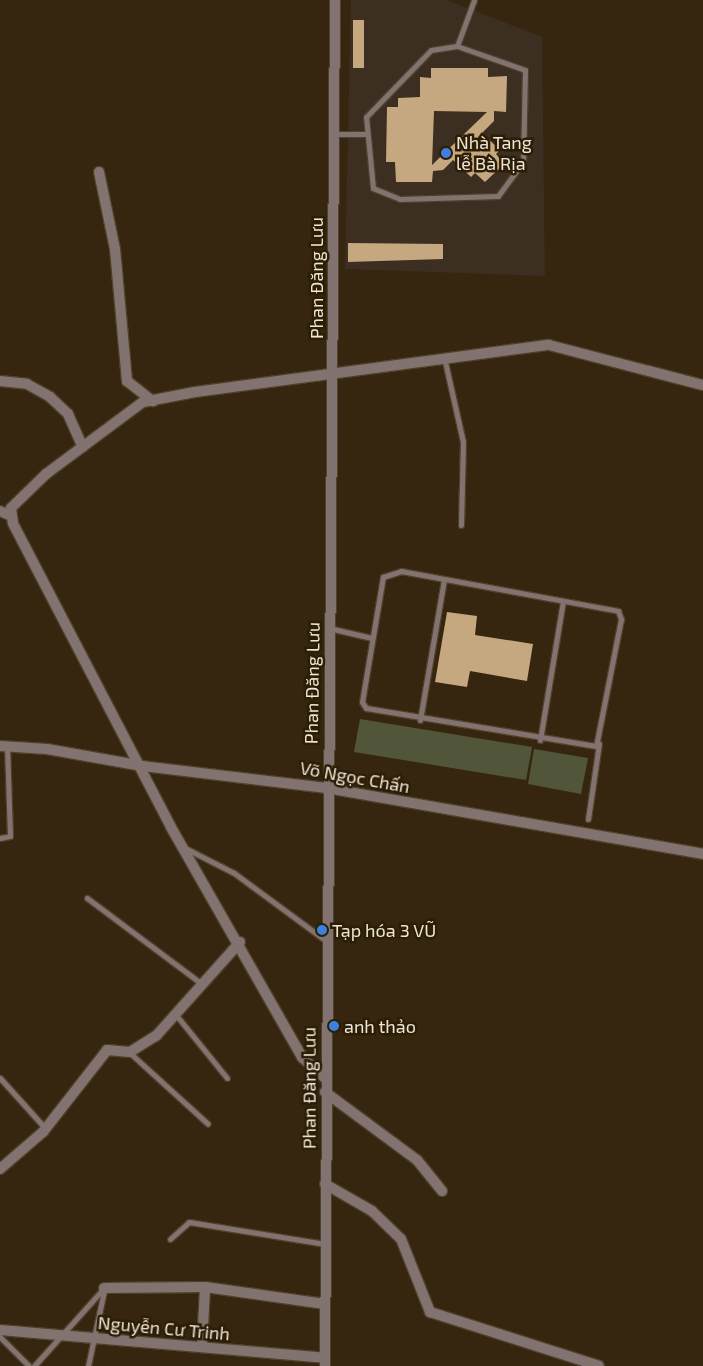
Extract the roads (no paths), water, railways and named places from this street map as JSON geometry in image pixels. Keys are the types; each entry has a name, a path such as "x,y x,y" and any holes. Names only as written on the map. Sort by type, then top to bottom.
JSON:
{"street":[{"name":"Phan Đăng Lưu","path":"325,1362 326,788 335,0"},
{"path":"99,172 115,249 127,381 153,401"},
{"path":"325,1078 302,1057 240,942 182,846 12,516 11,508 39,481 143,402 444,357 548,346 703,386"},
{"path":"0,381 27,384 50,397 68,414 83,447"},
{"path":"0,511 12,516"},
{"name":"Võ Ngọc Chấn","path":"3,746 47,748 142,766 326,788 703,854"},
{"path":"0,1169 46,1128 107,1050 130,1052 156,1036 240,942"},
{"path":"325,1092 417,1160 442,1191"},
{"path":"325,1184 372,1211 401,1239 430,1312 599,1366"},
{"path":"104,1288 205,1287 325,1304"},
{"path":"202,1347 205,1287"},
{"name":"Nguyễn Cư Trinh","path":"0,1330 202,1347 325,1362"}],"lane":[{"path":"457,46 474,0"},
{"path":"457,46 525,70 523,162 498,196 400,199 374,188 366,117 431,50 457,46"},
{"path":"334,134 367,134"},
{"path":"444,357 463,442 461,525"},
{"path":"588,819 621,618 618,611 402,571 383,578 362,702 366,708 420,720 591,748 600,741"},
{"path":"420,720 444,579"},
{"path":"540,740 563,601"},
{"path":"328,628 372,638"},
{"path":"0,838 10,836 3,746"},
{"path":"182,846 234,874 325,940"},
{"path":"88,898 202,984"},
{"path":"176,1015 227,1078"},
{"path":"130,1052 208,1124"},
{"path":"0,1078 46,1128"},
{"path":"170,1239 189,1222 326,1244"},
{"path":"34,1366 104,1288"},
{"path":"88,1366 92,1338 104,1288"},
{"path":"0,1337 29,1366"}],"place":[{"name":"Nhà Tang lễ Bà Rịa","path":"446,153"},
{"name":"Tạp hóa 3 VŨ","path":"322,930"},
{"name":"anh thảo","path":"334,1026"}]}
